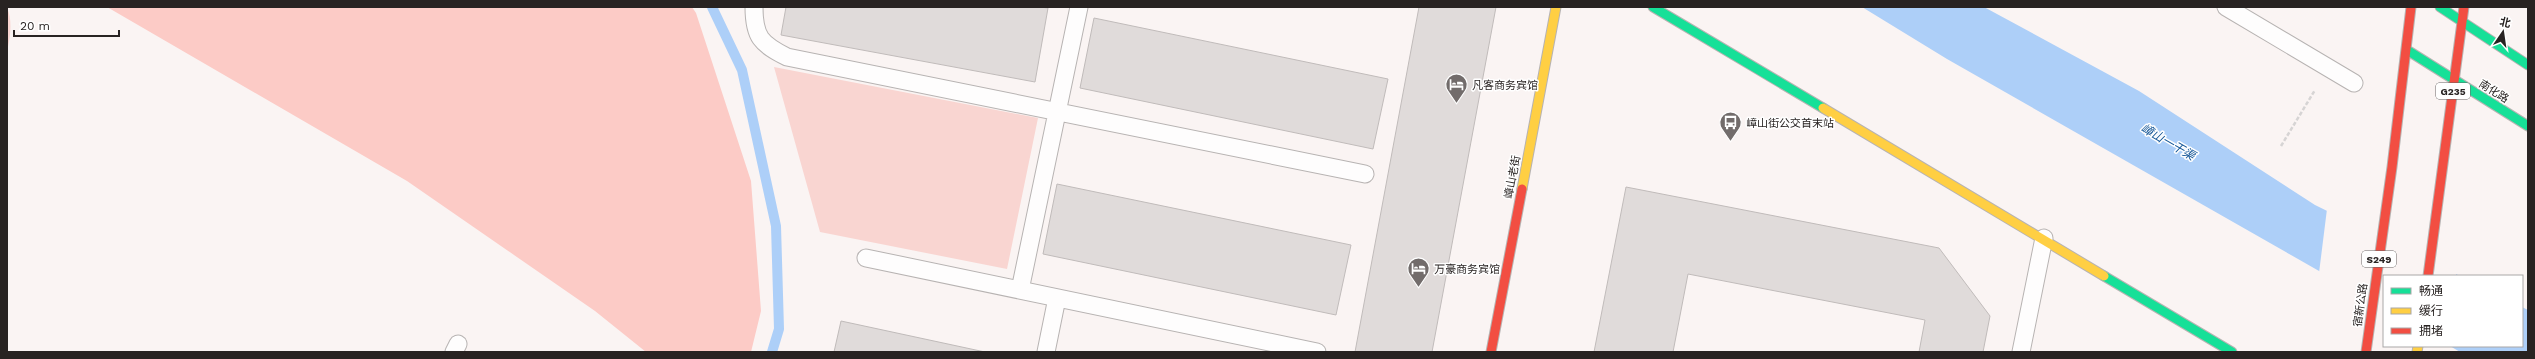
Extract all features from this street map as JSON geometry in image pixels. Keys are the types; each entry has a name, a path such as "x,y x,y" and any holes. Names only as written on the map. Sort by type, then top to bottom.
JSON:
{"main road":[{"name":"嶂山老街","path":"1491,352 1556,7"},
{"path":"1653,7 2044,238 2232,352"},
{"name":"宿新公路","path":"2366,352 2392,167 2411,7"},
{"path":"2440,7 2528,65"},
{"name":"G235","path":"2428,275 2464,7"},
{"name":"南化路","path":"2407,50 2528,126"}],"lane":[{"path":"754,7 755,31 770,49 788,57 1365,174"},
{"path":"1020,290 1079,7"},
{"path":"2226,7 2354,83"},
{"path":"2022,352 2044,238"},
{"path":"866,258 1317,352"},
{"path":"1046,352 1057,298"}],"path":[{"path":"2280,146 2329,68"}],"shaded area":[{"path":"107,7 692,7 696,13 751,181 761,311 751,352 646,352 595,311 407,181"},
{"path":"7,8 10,18 10,35 7,51"},
{"path":"774,67 1038,118 1007,269 820,232"}],"water":[{"name":"嶂山一干渠","path":"1862,7 1984,7 2139,91 2315,205 2458,275 2383,275 2383,307 1947,59"},
{"path":"2523,308 2528,310 2528,352 2460,352 2452,347 2523,347"}],"pier":[{"path":"2327,209 2456,272 2456,275 2383,275 2383,310 2319,273"}],"building":[{"path":"786,7 1048,8 1035,82 781,35"},
{"path":"1419,7 1496,7 1432,352 1355,352"},
{"path":"1094,18 1388,79 1373,149 1080,88"},
{"path":"1057,184 1351,245 1336,315 1043,254"},
{"path":"1626,187 1939,248 1990,316 1983,352 1919,352 1925,320 1688,274 1673,352 1594,352"},
{"path":"841,321 985,352 834,352"}],"waterway":[{"path":"712,7 742,70 776,226 779,329 772,352"}],"traffic: fast":[{"path":"1653,7 1823,108"},
{"path":"2440,7 2528,65"},
{"path":"2407,50 2528,126"},
{"path":"2104,276 2232,352"}],"traffic: slow":[{"path":"1522,189 1556,7"},
{"path":"1823,108 2104,276"},
{"path":"2417,352 2418,347"}],"traffic: jam":[{"path":"2366,352 2392,167 2411,7"},
{"path":"2428,275 2464,7"},
{"path":"1491,352 1522,189"}],"place":[{"name":"凡客商务宾馆","path":"1456,104"},
{"name":"嶂山街公交首末站","path":"1731,142"},
{"name":"万豪商务宾馆","path":"1419,288"}]}
